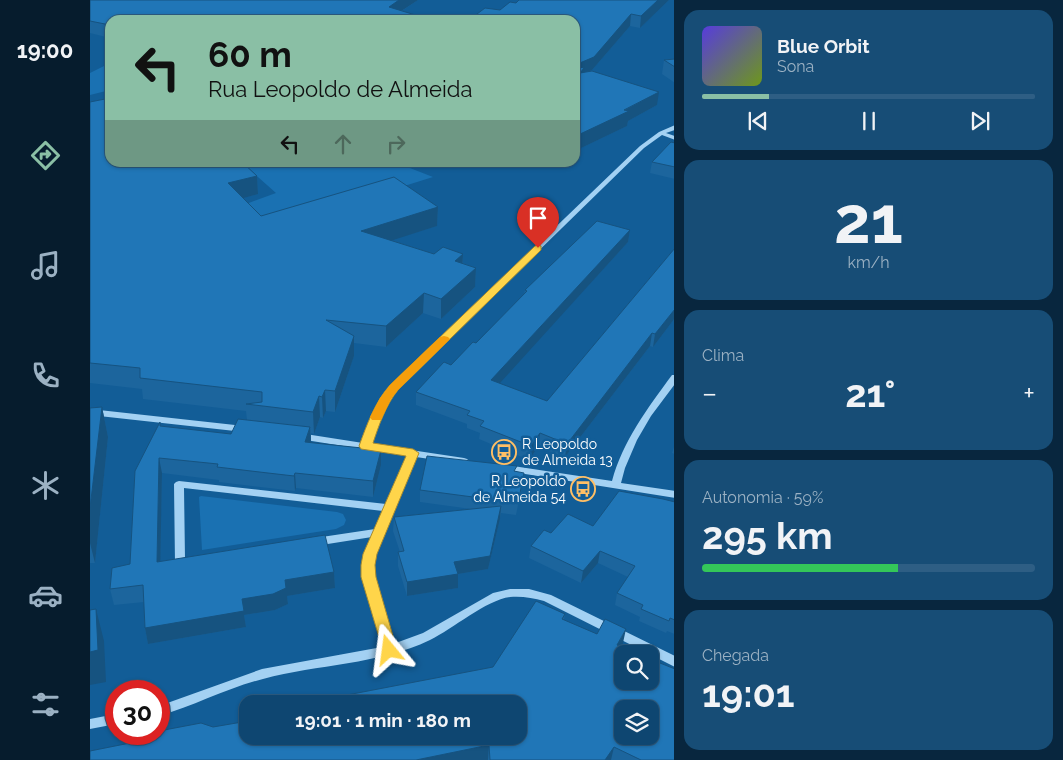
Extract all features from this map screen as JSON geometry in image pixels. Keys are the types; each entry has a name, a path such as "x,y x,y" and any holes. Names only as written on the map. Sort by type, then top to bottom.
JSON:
{"street":[{"path":"366,446 379,410 385,398 394,387 642,147 661,133 674,127"},
{"path":"661,133 674,138"},
{"path":"616,484 620,466 633,435 674,377"},
{"path":"90,412 254,430"},
{"path":"293,435 471,462"},
{"path":"389,650 368,577 368,565 370,554 413,453"},
{"path":"500,466 674,495"},
{"path":"199,561 180,564 179,484 389,508"},
{"path":"304,544 380,532"},
{"path":"170,708 262,674 389,650 409,644 427,636 493,597 510,593 547,598 674,662"},
{"path":"90,724 105,721"}],"shaded area":[{"path":"105,66 105,91 90,95 90,73"},
{"path":"247,167 407,167 433,177 270,228 246,204 276,193"},
{"path":"199,497 337,512 343,514 346,520 344,525 336,529 202,550"}],"building":[{"path":"90,0 399,0 389,7 415,15 105,15 105,24 90,21"},
{"path":"519,0 658,0 641,16 631,14 594,57 580,63 580,15 476,15 485,8 500,10 510,2 516,3"},
{"path":"674,59 674,66 664,60"},
{"path":"592,71 659,92 624,110 629,111 580,134 580,73"},
{"path":"105,99 105,167 247,167 257,176 228,183 261,216 394,177 438,207 361,231 434,254 443,247 463,254 455,261 476,268 441,299 424,293 386,326 326,320 354,336 335,391 325,390 322,397 319,396 313,412 246,404 262,402 262,392 140,378 140,368 90,363 90,102"},
{"path":"671,142 674,143 674,167 652,162"},
{"path":"597,221 630,230 491,380 547,401 674,249 674,310 655,334 652,333 567,444 540,433 531,446 480,426 484,421 467,415 470,411 416,392 444,362 451,365 473,342 476,343 527,291 525,290"},
{"path":"102,407 90,508 90,408"},
{"path":"238,419 310,427 305,442 381,450 373,481 295,473 294,476 217,467 218,464 159,458 157,562 325,535 334,572 285,580 286,588 273,594 242,599 244,611 145,628 143,585 110,589 112,568 130,564 135,471 160,422 160,426 231,434"},
{"path":"427,456 517,466 514,471 524,473 518,503 420,490"},
{"path":"619,491 674,502 674,620 670,618 669,621 641,609 643,605 617,593 635,566 600,551 583,571 531,546 544,530 551,533 568,514 593,526"},
{"path":"501,506 490,556 454,562 458,574 407,582 398,552 404,551 394,517"},
{"path":"536,601 565,614 562,619 597,634 605,619 626,629 617,645 614,645 614,690 659,690 659,663 674,669 674,760 641,760 614,747 605,760 490,760 489,745 527,745 527,695 347,695 493,667"},
{"path":"96,609 98,650 90,652 90,610"},
{"path":"201,723 213,727 239,723 239,745 489,745 416,760 90,760 90,751 120,745 170,745 170,729"}],"slow traffic":[{"path":"376,417 385,398 394,387 444,339"}],"place":[{"name":"R Leopoldo de Almeida 13","path":"504,452"},
{"name":"R Leopoldo de Almeida 54","path":"583,489"}],"route":[{"path":"389,650 368,577 368,565 370,554 413,453 366,446 372,428 385,398 394,387 538,248"}]}
